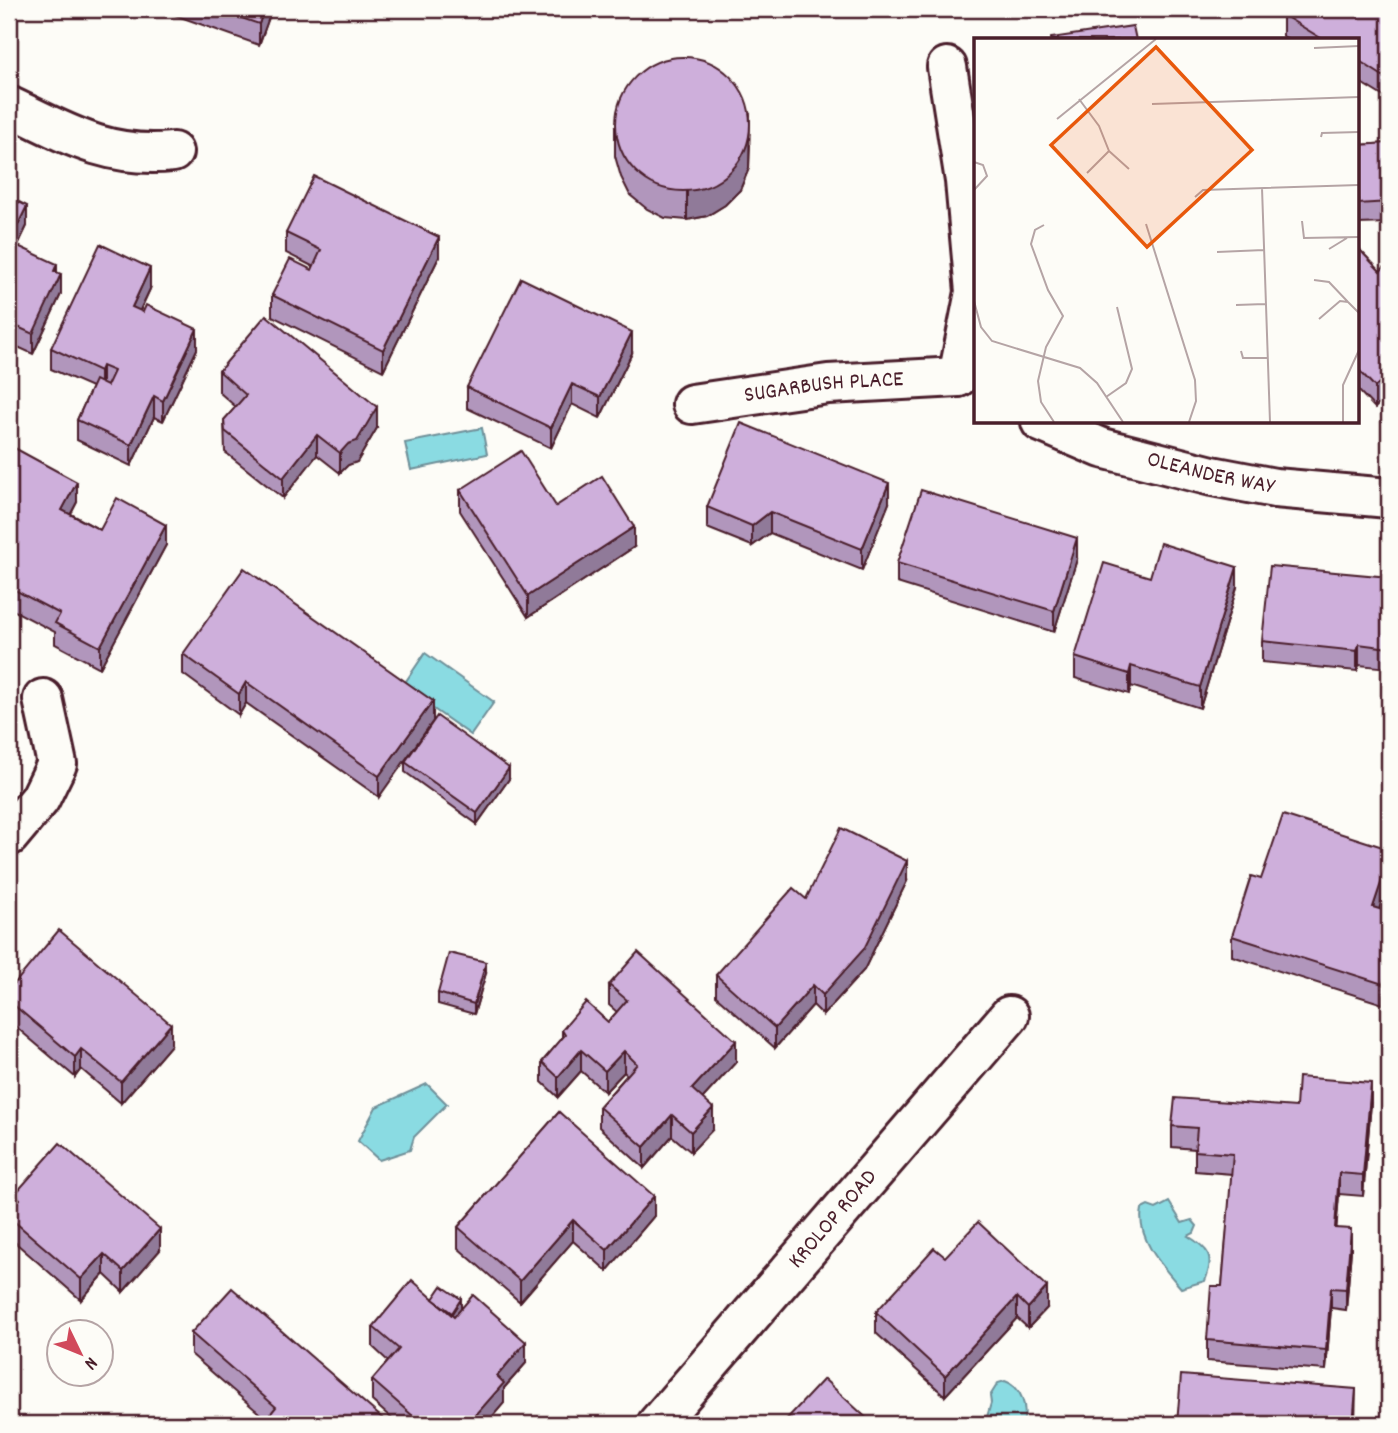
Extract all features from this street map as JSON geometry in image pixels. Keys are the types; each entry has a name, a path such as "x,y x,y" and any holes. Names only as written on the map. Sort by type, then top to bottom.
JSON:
{"street":[{"path":"947,67 965,181 974,281"},
{"path":"9,106 95,145 124,153 150,155 173,152"},
{"path":"967,382 974,303"},
{"name":"SUGARBUSH PLACE","path":"692,404 828,384 967,382"},
{"name":"OLEANDER WAY","path":"1046,424 1102,448 1212,476 1275,488 1389,498"},
{"path":"9,836 40,799 57,764 43,699"},
{"name":"KROLOP ROAD","path":"657,1424 1009,1016"}],"water":[{"path":"482,428 487,454 411,470 405,443"},
{"path":"425,653 494,702 471,735 402,687"},
{"path":"427,1084 447,1104 414,1137 410,1150 379,1160 358,1141 376,1107"},
{"path":"1169,1202 1182,1223 1192,1220 1197,1226 1194,1233 1188,1236 1205,1249 1210,1259 1205,1281 1181,1288 1152,1252 1141,1220 1142,1209 1148,1206 1156,1209"},
{"path":"1005,1381 1015,1387 1022,1398 1025,1410 1023,1423 985,1424 991,1403 990,1396 998,1383"}],"building":[{"path":"215,9 264,9 259,24"},
{"path":"1287,9 1389,9 1389,80 1360,61 1360,38 1321,38 1283,15"},
{"path":"1133,26 1136,38 1051,38"},
{"path":"683,57 708,63 730,77 744,99 750,124 744,149 730,171 708,185 683,191 658,185 636,171 622,149 616,124 622,99 636,77 658,63"},
{"path":"1389,143 1389,202 1360,204 1360,145"},
{"path":"314,176 439,237 383,350 272,295 290,259 312,270 321,250 286,233"},
{"path":"9,197 27,206 9,243"},
{"path":"100,244 150,268 132,307 143,312 146,305 197,329 163,401 154,396 131,445 77,420 95,380 107,386 114,371 102,366 100,371 51,348"},
{"path":"18,246 57,264 54,271 61,274 33,334 9,323 9,247 16,251"},
{"path":"1360,250 1380,271 1389,263 1389,373 1375,387 1360,371"},
{"path":"521,278 632,332 600,397 572,384 551,428 467,387"},
{"path":"266,315 377,407 357,441 348,444 340,453 317,435 283,478 225,431 224,420 246,395 219,371"},
{"path":"741,423 889,483 862,549 770,512 752,526 707,507"},
{"path":"9,445 77,482 62,510 100,530 117,498 166,525 100,647 55,623 60,614 9,587"},
{"path":"521,451 556,506 602,476 634,527 528,596 460,490"},
{"path":"921,490 1077,538 1054,611 897,563"},
{"path":"1160,543 1237,567 1200,687 1131,666 1129,674 1075,657 1104,563 1150,577"},
{"path":"1270,566 1389,577 1389,648 1359,644 1357,651 1262,641"},
{"path":"244,568 433,701 379,776 246,682 239,694 183,654"},
{"path":"437,716 509,768 477,813 405,762"},
{"path":"1283,815 1389,849 1389,859 1373,907 1389,912 1389,964 1383,984 1232,936 1251,876 1261,879"},
{"path":"841,828 907,861 864,949 823,995 813,985 775,1028 716,975 793,888 806,899"},
{"path":"59,930 171,1024 121,1082 81,1049 75,1057 9,1001 9,990"},
{"path":"638,952 736,1041 692,1089 713,1108 691,1132 672,1115 644,1147 599,1107 637,1064 624,1051 605,1071 581,1050 558,1077 542,1062 565,1035 562,1030 586,1002 608,1022 627,1000 609,985"},
{"path":"449,953 486,962 474,1004 438,993"},
{"path":"1298,1077 1371,1083 1363,1175 1339,1173 1335,1228 1351,1229 1346,1289 1331,1288 1326,1350 1207,1340 1211,1286 1222,1286 1233,1154 1195,1151 1197,1128 1172,1126 1175,1098 1296,1107"},
{"path":"559,1112 654,1196 607,1250 573,1220 520,1281 458,1227"},
{"path":"60,1143 160,1229 123,1271 104,1254 81,1279 9,1217 9,1211 20,1199 15,1194"},
{"path":"978,1222 1047,1287 1028,1308 1017,1297 945,1376 876,1312 934,1248 945,1257"},
{"path":"412,1280 454,1317 473,1295 526,1342 497,1376 504,1383 468,1424 422,1424 372,1380 399,1349 373,1327"},
{"path":"442,1286 461,1299 452,1313 433,1299"},
{"path":"232,1288 389,1424 262,1424 276,1407 191,1333"},
{"path":"1181,1375 1356,1389 1353,1424 1177,1424"},
{"path":"824,1379 873,1424 782,1424"}]}
